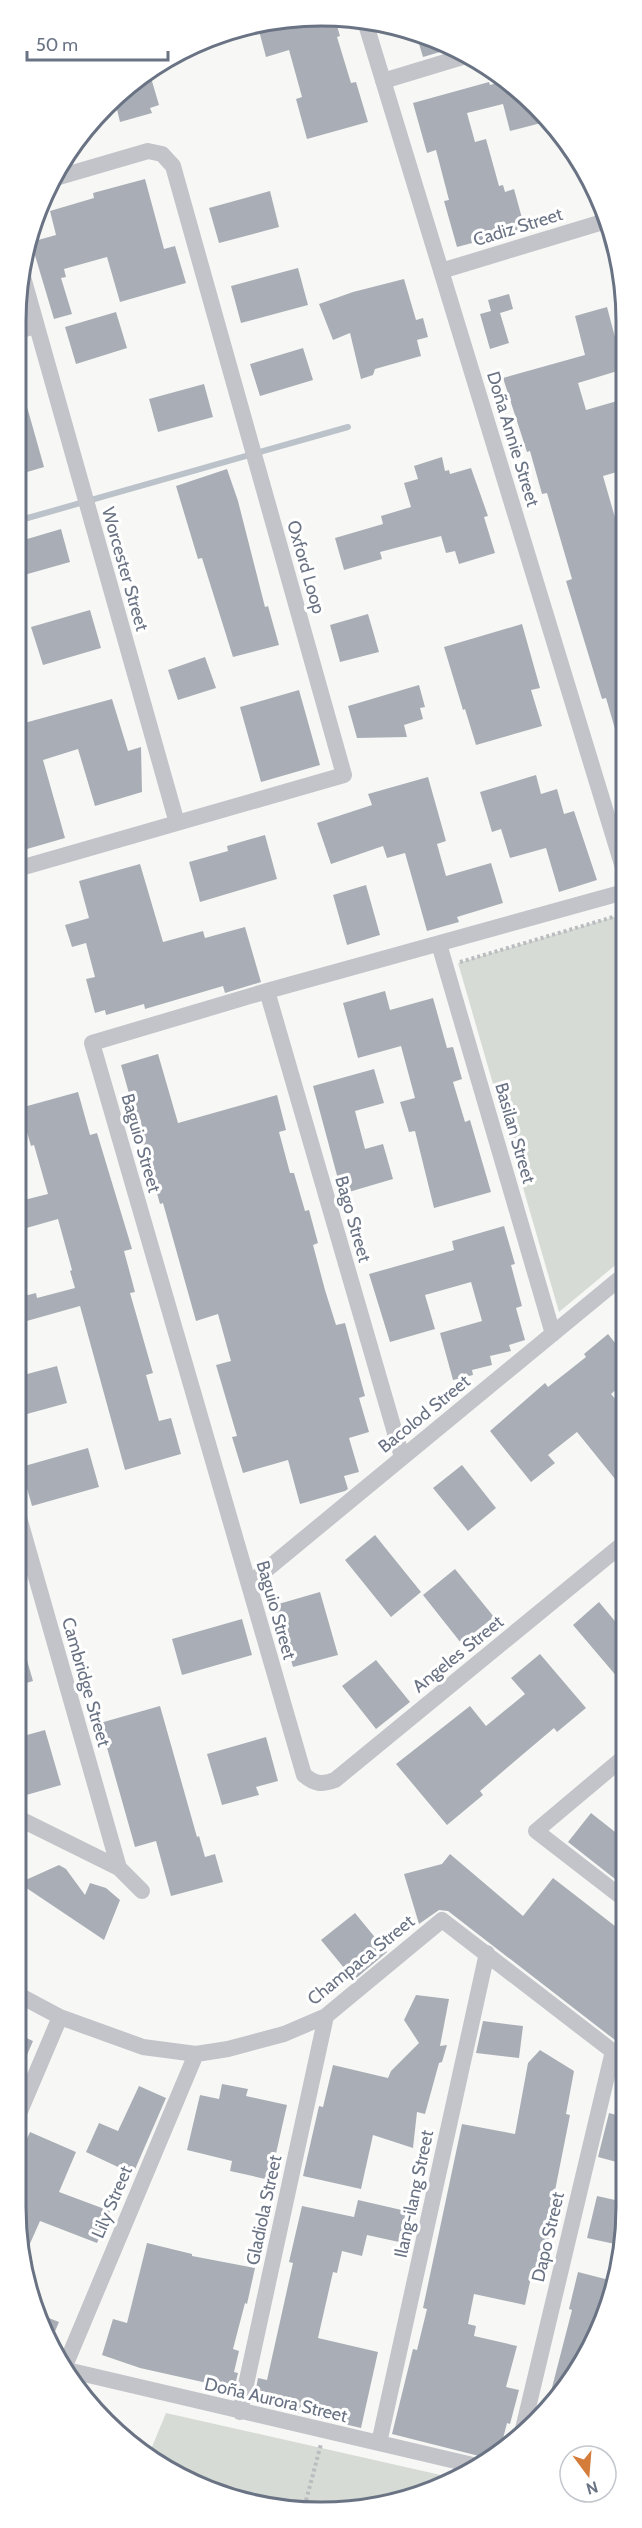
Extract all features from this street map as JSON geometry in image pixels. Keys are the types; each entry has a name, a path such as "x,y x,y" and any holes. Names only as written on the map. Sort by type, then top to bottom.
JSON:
{"street":[{"name":"Doña Annie Street","path":"367,29 616,845"},
{"path":"383,81 457,59"},
{"name":"Oxford Loop","path":"26,866 344,776 172,166 162,154 148,151 64,176"},
{"name":"Cadiz Street","path":"441,271 600,223"},
{"path":"26,329 35,326 27,293"},
{"name":"Worcester Street","path":"35,326 177,823"},
{"name":"Baguio Street","path":"312,1782 304,1774 300,1764 92,1043 267,991 616,894"},
{"name":"Basilan Street","path":"440,944 554,1334"},
{"name":"Bago Street","path":"267,991 402,1457"},
{"name":"Bacolod Street","path":"249,1584 616,1282"},
{"name":"Cambridge Street","path":"26,1542 119,1868"},
{"name":"Angeles Street","path":"312,1782 323,1785 335,1780 616,1550"},
{"path":"616,1764 536,1831 616,1893"},
{"name":"Cambridge Street","path":"26,1822 119,1868 142,1891"},
{"name":"Champaca Street","path":"26,1999 60,2017 143,2047 196,2054 228,2049 284,2034 326,2016 442,1920 616,2053"},
{"name":"Ilang-ilang Street","path":"379,2443 487,1953"},
{"name":"Gladiola Street","path":"240,2412 326,2016"},
{"path":"26,2097 60,2017"},
{"name":"Lily Street","path":"67,2358 196,2054"},
{"name":"Dapo Street","path":"525,2420 616,2067"},
{"name":"Doña Aurora Street","path":"76,2372 468,2464"}],"path":[{"path":"458,963 616,916"},
{"path":"306,2502 322,2441"}],"shaded area":[{"path":"616,916 616,1265 559,1312 458,963"},
{"path":"166,2413 444,2476 416,2487 379,2497 340,2502 302,2502 263,2497 226,2487 190,2472 151,2449"}],"building":[{"path":"302,26 337,26 340,36 337,37 351,83 356,82 368,122 307,139 296,99 302,97 289,50 266,57 259,32"},
{"path":"418,42 442,51 423,57"},
{"path":"151,79 159,105 150,108 152,113 120,122 117,108"},
{"path":"489,82 490,85 496,83 501,87 540,123 510,131 503,104 467,113 475,142 486,139 499,186 503,185 505,192 514,189 525,229 457,247 444,201 449,200 436,150 427,153 413,103"},
{"path":"145,179 164,249 175,246 186,283 120,302 107,257 64,269 66,277 61,278 72,314 54,319 34,252 37,240 56,235 50,211 94,198 93,193"},
{"path":"270,191 279,227 219,243 209,208"},
{"path":"298,268 308,305 241,323 231,286"},
{"path":"404,279 416,320 423,318 428,337 417,340 421,356 375,369 373,375 361,379 350,333 333,340 319,304 353,292"},
{"path":"509,294 513,309 500,313 509,343 490,349 480,314 491,311 488,300"},
{"path":"607,307 616,341 616,371 578,383 586,410 616,401 616,472 603,476 616,521 616,732 606,698 602,699 566,581 572,579 547,493 542,494 530,451 527,452 503,378 585,355 575,316"},
{"path":"116,312 127,348 76,364 65,327"},
{"path":"303,348 313,380 260,396 250,364"},
{"path":"204,384 213,417 158,432 149,399"},
{"path":"26,403 44,467 26,472"},
{"path":"442,457 445,471 449,470 450,474 471,468 488,516 484,517 495,553 459,564 455,551 446,553 441,536 380,552 382,559 344,570 335,538 383,524 381,516 411,507 404,483 418,479 414,466"},
{"path":"227,469 238,501 265,607 268,606 279,645 233,657 202,558 198,559 176,486"},
{"path":"61,529 70,562 26,574 26,539"},
{"path":"90,610 101,648 43,665 31,627"},
{"path":"368,614 379,652 340,662 330,625"},
{"path":"522,624 540,688 531,690 542,726 476,745 444,647"},
{"path":"205,657 216,688 178,700 168,670"},
{"path":"419,685 425,707 420,708 423,719 404,725 407,737 357,738 348,706"},
{"path":"299,690 320,765 261,782 240,707"},
{"path":"112,699 128,751 141,747 142,792 95,806 78,749 43,760 65,838 27,849 26,723"},
{"path":"536,775 541,794 557,789 564,814 574,811 597,880 559,892 546,848 510,858 501,829 492,832 480,792"},
{"path":"428,777 446,841 437,844 446,876 491,863 503,903 457,917 459,922 427,931 405,853 387,858 383,846 331,864 317,823 372,805 368,794"},
{"path":"265,835 277,879 200,902 189,862 228,851 227,846"},
{"path":"140,864 163,942 203,931 205,938 245,927 261,982 225,993 223,986 145,1009 144,1004 106,1015 105,1010 95,1013 86,979 95,977 86,943 72,947 65,925 89,918 79,881"},
{"path":"366,885 380,935 347,945 333,895"},
{"path":"385,991 390,1010 433,998 447,1048 453,1047 462,1079 453,1082 465,1122 470,1120 491,1192 434,1208 415,1131 409,1132 400,1102 415,1098 401,1046 358,1058 343,1003"},
{"path":"158,1054 178,1123 277,1095 286,1130 279,1132 290,1173 294,1173 305,1211 309,1210 318,1243 313,1245 325,1290 336,1325 345,1323 365,1396 359,1398 369,1432 349,1438 359,1472 344,1476 348,1489 345,1491 300,1504 288,1460 243,1473 232,1437 237,1436 216,1365 231,1361 218,1314 196,1321 121,1065"},
{"path":"374,1069 384,1103 355,1111 365,1149 383,1144 393,1179 342,1194 313,1086"},
{"path":"78,1092 90,1135 97,1133 132,1249 124,1251 135,1292 130,1293 153,1373 146,1375 159,1421 171,1418 181,1454 125,1470 80,1306 26,1321 26,1296 36,1293 37,1298 75,1288 58,1219 26,1228 26,1200 48,1194 34,1145 31,1146 26,1129 26,1106"},
{"path":"504,1226 515,1264 511,1265 522,1306 516,1308 525,1340 509,1345 511,1351 490,1356 492,1365 472,1370 473,1375 453,1380 440,1333 482,1321 471,1282 425,1295 435,1329 390,1342 369,1274 454,1250 452,1241"},
{"path":"608,1334 616,1344 616,1390 611,1394 616,1400 616,1480 577,1432 548,1455 555,1463 531,1482 490,1431 545,1383 548,1387 586,1357 584,1354"},
{"path":"57,1366 67,1403 26,1414 26,1374"},
{"path":"88,1448 99,1487 32,1506 26,1485 26,1466"},
{"path":"462,1465 496,1508 468,1531 433,1488"},
{"path":"375,1535 421,1592 391,1617 345,1560"},
{"path":"455,1569 494,1617 461,1643 423,1595"},
{"path":"320,1592 338,1655 293,1667 275,1605"},
{"path":"599,1602 616,1622 616,1676 573,1625"},
{"path":"242,1619 252,1655 182,1675 172,1639"},
{"path":"540,1654 586,1708 557,1732 554,1728 480,1791 483,1795 447,1825 396,1764 470,1706 486,1726 525,1694 511,1678"},
{"path":"26,1657 33,1681 26,1683"},
{"path":"376,1660 410,1702 376,1729 342,1686"},
{"path":"160,1706 197,1837 199,1836 205,1857 215,1854 223,1882 171,1896 156,1841 135,1847 100,1723"},
{"path":"45,1730 61,1785 26,1795 26,1735"},
{"path":"266,1737 278,1781 256,1787 259,1795 222,1805 207,1754"},
{"path":"591,1813 616,1833 616,1880 568,1842"},
{"path":"450,1854 523,1916 553,1878 616,1927 616,2041 448,1911 439,1910 419,1924 404,1874 442,1864"},
{"path":"59,1865 66,1869 85,1895 90,1883 106,1888 120,1900 104,1940 26,1888 26,1880"},
{"path":"355,1913 387,1952 354,1980 321,1940"},
{"path":"416,1995 449,1999 440,2046 447,2045 442,2062 439,2063 425,2114 417,2112 413,2148 373,2135 361,2189 303,2176 319,2106 323,2107 333,2065 388,2078 391,2071 419,2043 404,2020"},
{"path":"483,2021 523,2026 519,2058 476,2053"},
{"path":"26,2038 33,2041 26,2057"},
{"path":"540,2050 574,2071 566,2114 570,2115 547,2231 550,2231 542,2270 533,2268 525,2305 474,2294 468,2324 476,2326 474,2336 517,2346 506,2387 519,2390 510,2424 507,2423 503,2440 480,2456 392,2434 413,2349 417,2350 427,2309 423,2308 462,2124 515,2134 528,2063"},
{"path":"222,2084 248,2089 246,2096 287,2105 270,2180 230,2171 232,2161 187,2150 200,2095 219,2099"},
{"path":"139,2086 166,2098 133,2174 86,2152 99,2123 118,2131"},
{"path":"609,2113 616,2115 616,2162 598,2157"},
{"path":"30,2132 76,2152 59,2192 110,2211 97,2243 40,2221 28,2248 26,2141"},
{"path":"597,2196 616,2200 614,2244 587,2238"},
{"path":"358,2200 406,2211 399,2242 367,2235 362,2256 342,2251 337,2273 333,2272 318,2338 378,2352 361,2428 255,2403 258,2378 267,2380 293,2263 289,2262 302,2206 354,2217"},
{"path":"147,2243 192,2254 192,2256 255,2268 233,2349 239,2351 234,2372 238,2373 234,2389 140,2368 102,2355 113,2319 127,2323"},
{"path":"578,2272 607,2279 601,2302 586,2338 567,2371 551,2392 572,2310 569,2309"},
{"path":"47,2317 59,2322 54,2334"}],"waterway":[{"path":"26,518 348,427"}]}
